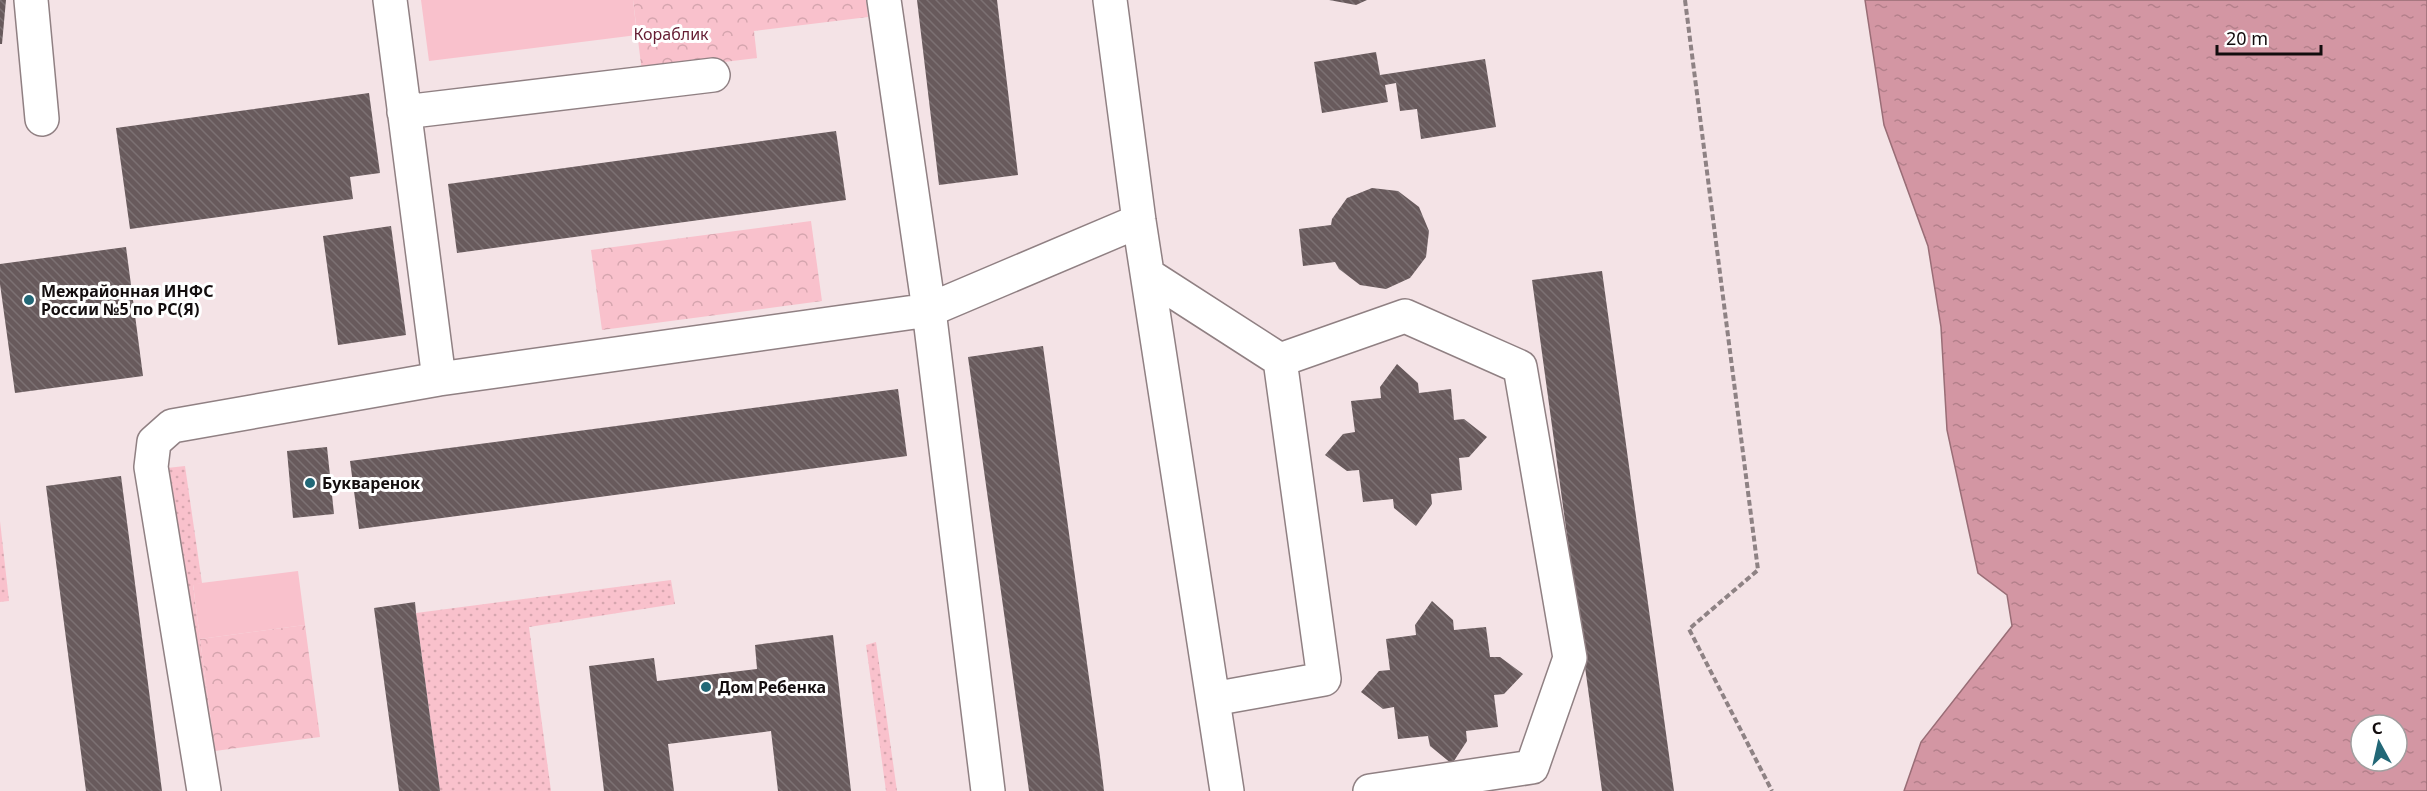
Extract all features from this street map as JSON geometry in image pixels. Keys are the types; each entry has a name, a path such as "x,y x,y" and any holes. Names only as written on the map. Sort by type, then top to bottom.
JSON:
{"street":[{"path":"31,0 42,119"},
{"path":"390,0 439,379"},
{"path":"884,0 929,310 988,791"},
{"path":"1110,0 1139,221 1213,699 1225,791"},
{"path":"404,112 713,75"},
{"path":"204,791 150,467 154,442 172,426 439,379 929,310 1139,221"},
{"path":"1148,274 1280,360 1324,679 1213,699"},
{"path":"1280,360 1405,316 1520,367 1570,658 1532,767 1370,791"}],"path":[{"path":"1685,0 1758,570 1689,629 1772,791"}],"green space":[{"path":"421,0 633,0 637,35 429,61"},
{"name":"Кораблик","path":"633,0 866,0 868,17 754,31 757,58 642,72"},
{"path":"811,221 822,301 602,330 591,250"},
{"path":"185,466 202,583 193,585 220,791 209,791 167,468"},
{"path":"0,521 9,601 0,602"},
{"path":"298,571 305,625 200,639 193,584"},
{"path":"671,580 675,604 529,627 551,791 440,791 416,613"},
{"path":"305,625 320,737 215,751 200,639"},
{"path":"876,642 897,791 886,791 866,645"}],"water":[{"path":"1865,0 2427,0 2427,791 1904,791 1921,742 2012,626 2007,595 1978,573 1947,430 1941,327 1928,246 1884,125"}],"building":[{"path":"0,0 6,0 2,44 0,44"},
{"path":"917,0 997,0 1018,175 939,185"},
{"path":"1329,0 1367,0 1356,5"},
{"path":"1376,52 1380,75 1485,59 1496,127 1421,139 1417,109 1400,111 1396,83 1385,85 1388,102 1322,113 1314,62"},
{"path":"369,93 380,173 350,177 353,199 130,229 116,128"},
{"path":"836,131 846,200 457,253 448,184"},
{"path":"1372,188 1398,191 1419,207 1429,231 1426,257 1410,278 1386,289 1360,285 1339,269 1335,262 1303,266 1299,229 1331,225 1332,219 1347,198"},
{"path":"391,226 406,335 338,345 323,236"},
{"path":"126,247 143,376 15,393 0,284 0,264"},
{"path":"1602,271 1674,791 1602,791 1532,280"},
{"path":"1043,346 1104,791 1029,791 968,357"},
{"path":"1397,364 1418,383 1419,393 1451,389 1454,420 1464,419 1487,437 1469,457 1459,458 1462,490 1431,494 1432,504 1416,526 1394,508 1393,499 1363,502 1359,470 1347,471 1325,455 1343,434 1355,432 1351,401 1381,398 1380,387"},
{"path":"898,389 907,456 359,529 350,461"},
{"name":"Букваренок","path":"327,447 334,514 293,518 287,451"},
{"path":"121,476 162,791 86,791 46,486"},
{"path":"1432,601 1453,620 1454,630 1486,627 1490,657 1500,657 1523,674 1504,694 1494,695 1498,727 1466,731 1467,741 1452,764 1430,746 1428,736 1398,739 1394,707 1383,709 1361,692 1379,671 1390,670 1386,639 1416,635 1415,625"},
{"path":"415,602 440,791 399,791 374,608"},
{"path":"833,635 851,791 778,791 771,731 668,744 674,791 604,791 589,666 654,658 657,681 757,669 755,645"}],"place":[{"name":"Межрайонная ИНФС России №5 по РС(Я)","path":"29,300"},
{"name":"Букваренок","path":"310,483"},
{"name":"Дом Ребенка","path":"706,687"}]}
